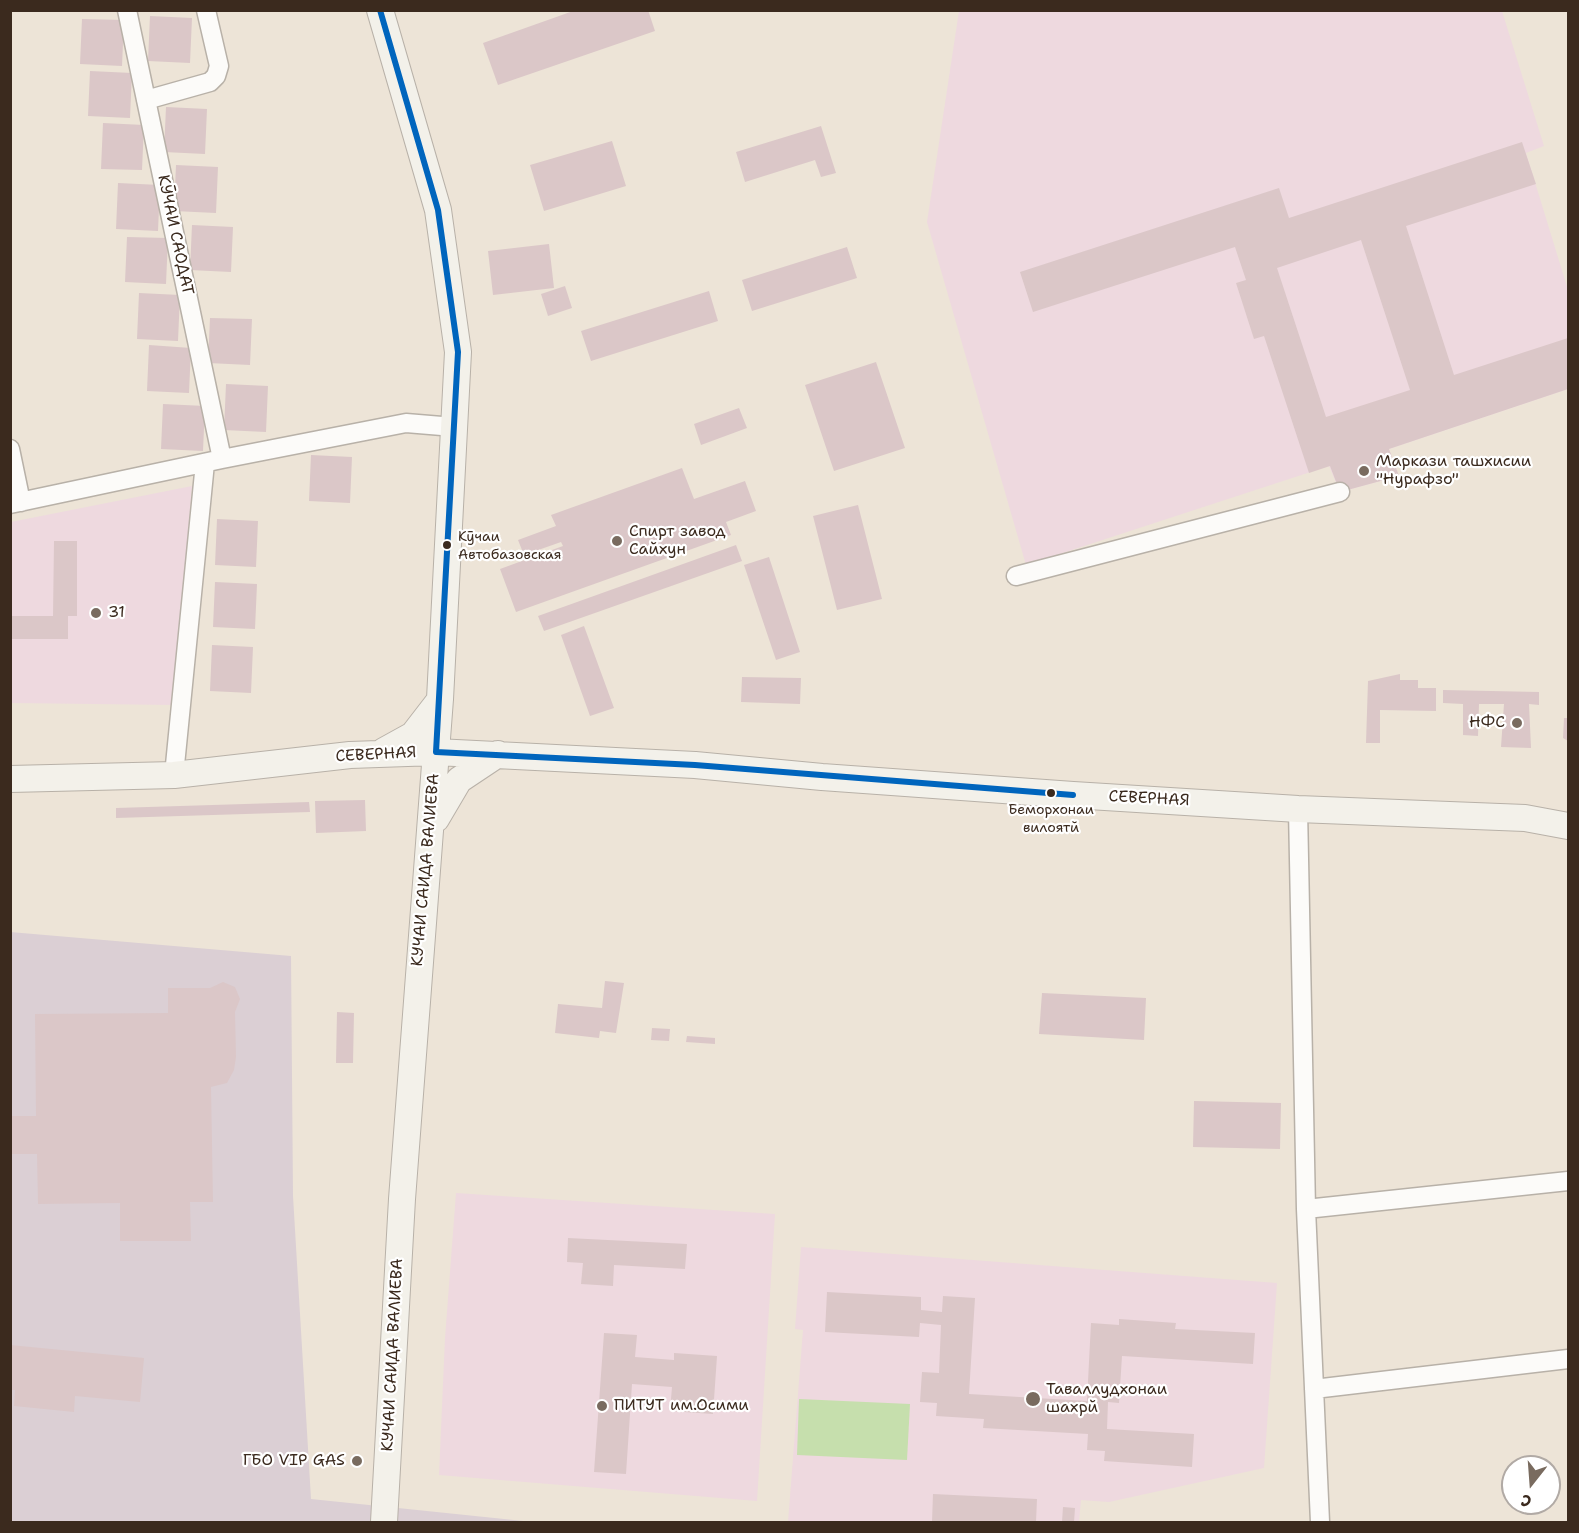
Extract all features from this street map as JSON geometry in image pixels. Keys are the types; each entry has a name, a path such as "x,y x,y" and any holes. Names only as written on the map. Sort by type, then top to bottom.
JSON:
{"main road":[{"name":"КУЧАИ САИДА ВАЛИЕВА","path":"380,10 438,210 458,352 440,699 402,1199 384,1522"},
{"path":"381,753 412,735 440,699"},
{"name":"СЕВЕРНАЯ","path":"10,779 174,775 381,753 436,752 695,765 822,777 1298,809 1525,818 1569,826"},
{"path":"430,832 452,788 472,770 498,754"}],"street":[{"name":"КӮЧАИ САОДАТ","path":"128,10 213,461 174,775"},
{"path":"146,100 210,82 216,76 219,66 206,10"},
{"path":"10,450 16,503 406,423 454,427"},
{"path":"1016,576 1340,492"},
{"path":"1298,809 1306,1209 1320,1522"},
{"path":"1306,1209 1569,1181"},
{"path":"1314,1389 1569,1359"}],"shaded area":[{"path":"959,11 1502,11 1544,146 1526,153 1568,290 1568,389 1389,449 1399,476 1340,492 1329,466 1026,565 927,222"},
{"name":"31","path":"192,486 175,705 11,703 11,522"},
{"path":"10,932 291,956 293,1196 311,1499 533,1522 11,1522"},
{"name":"ПИТУТ им.Осими","path":"456,1193 775,1214 757,1501 439,1475 445,1338"},
{"name":"Таваллудхонаи шахрй","path":"801,1247 1277,1283 1264,1468 1109,1502 1081,1500 1079,1522 788,1522 803,1330 795,1329"}],"green space":[{"path":"799,1399 910,1404 907,1460 797,1455"}],"building":[{"path":"576,10 648,10 655,31 498,85 483,43"},
{"path":"150,16 192,18 190,63 148,61"},
{"path":"82,19 124,20 122,66 80,64"},
{"path":"90,71 132,73 130,118 88,116"},
{"path":"166,107 207,109 205,154 164,152"},
{"path":"103,123 144,125 142,170 101,169"},
{"path":"821,126 836,173 821,177 815,160 745,182 736,152"},
{"path":"612,141 626,186 544,211 530,165"},
{"path":"1522,142 1536,184 1406,226 1454,375 1568,338 1568,389 1389,449 1399,476 1340,492 1330,466 1309,473 1264,336 1254,339 1236,283 1246,280 1235,247 1033,312 1020,272 1279,188 1289,218","holes":["1361,240 1410,390 1326,417 1277,268"]},
{"path":"176,165 218,167 216,213 174,211"},
{"path":"118,183 160,185 158,231 116,229"},
{"path":"192,225 233,227 231,272 190,270"},
{"path":"127,237 168,238 166,284 125,282"},
{"path":"549,244 554,288 493,295 488,251"},
{"path":"847,247 857,278 752,311 742,280"},
{"path":"565,286 572,308 548,316 541,294"},
{"path":"709,291 718,321 591,361 581,331"},
{"path":"139,293 180,295 178,341 137,339"},
{"path":"210,318 252,319 250,365 208,363"},
{"path":"149,345 191,348 189,393 147,391"},
{"path":"876,362 905,448 834,471 805,385"},
{"path":"226,384 268,386 266,432 224,430"},
{"path":"163,404 205,406 203,451 161,449"},
{"path":"739,408 747,428 701,445 694,424"},
{"path":"311,455 352,457 350,503 309,501"},
{"name":"Спирт завод Сайхун","path":"682,468 694,499 745,481 756,511 726,522 731,535 516,612 500,569 563,546 561,542 524,555 518,540 556,526 551,515"},
{"path":"858,505 882,599 837,610 813,516"},
{"path":"217,519 258,521 256,567 215,565"},
{"path":"54,541 77,541 77,616 68,616 68,639 10,639 10,616 53,616"},
{"path":"736,545 742,561 544,631 538,616"},
{"path":"769,557 800,652 776,660 744,565"},
{"path":"215,582 257,584 255,629 213,627"},
{"path":"584,626 614,708 590,716 561,635"},
{"path":"212,645 253,647 251,693 210,691"},
{"path":"1400,674 1400,680 1418,680 1418,688 1436,688 1436,711 1380,710 1380,743 1366,743 1368,681"},
{"path":"742,677 801,678 800,704 741,702"},
{"name":"НФС","path":"1443,690 1539,692 1539,705 1529,704 1531,748 1501,747 1504,704 1479,704 1478,736 1463,735 1463,704 1443,703"},
{"path":"1564,718 1568,718 1568,741 1563,738"},
{"path":"365,800 366,831 316,833 315,801"},
{"path":"309,802 310,812 116,818 116,808"},
{"path":"605,981 624,983 616,1033 600,1031 599,1038 555,1033 558,1004 602,1008"},
{"path":"223,982 235,987 240,999 235,1012 236,1057 234,1070 227,1083 211,1087 213,1202 190,1202 191,1241 120,1241 120,1203 38,1204 37,1154 10,1154 10,1116 36,1116 35,1014 168,1013 168,988 210,988"},
{"path":"1042,993 1146,998 1144,1040 1039,1034"},
{"path":"337,1012 354,1013 353,1063 336,1063"},
{"path":"652,1028 670,1029 669,1041 651,1040"},
{"path":"687,1036 715,1038 715,1044 686,1042"},
{"path":"1194,1101 1281,1103 1280,1149 1193,1147"},
{"path":"568,1238 687,1244 685,1269 614,1265 613,1286 581,1284 583,1263 567,1262"},
{"path":"827,1292 921,1297 921,1310 942,1312 943,1296 975,1298 969,1394 1087,1401 1091,1323 1119,1325 1119,1319 1176,1323 1175,1329 1255,1333 1253,1364 1122,1356 1119,1403 1108,1402 1107,1429 1194,1434 1192,1467 1104,1461 1105,1451 1087,1450 1088,1434 983,1428 984,1419 936,1416 937,1403 920,1402 922,1372 939,1373 941,1325 920,1323 919,1337 825,1332"},
{"path":"604,1333 637,1335 635,1357 674,1360 674,1353 717,1356 713,1414 670,1411 672,1387 632,1384 626,1474 594,1472"},
{"path":"10,1345 144,1358 140,1402 75,1396 74,1412 14,1406 15,1390 10,1390"},
{"path":"933,1494 1037,1499 1036,1522 932,1522"},
{"path":"1063,1507 1075,1508 1074,1522 1062,1522"}],"transit line":[{"path":"380,10 438,210 458,352 436,752"},
{"path":"436,752 695,765 1073,795"}],"place":[{"name":"Маркази ташхисии \"Нурафзо\"","path":"1364,471"},
{"name":"Спирт завод Сайхун","path":"617,541"},
{"name":"Кӯчаи Автобазовская","path":"447,545"},
{"name":"31","path":"96,613"},
{"name":"НФС","path":"1517,723"},
{"name":"Беморхонаи вилоятй","path":"1051,793"},
{"name":"Таваллудхонаи шахрй","path":"1033,1399"},
{"name":"ПИТУТ им.Осими","path":"602,1406"},
{"name":"ГБО VIP GAS","path":"357,1461"}]}
